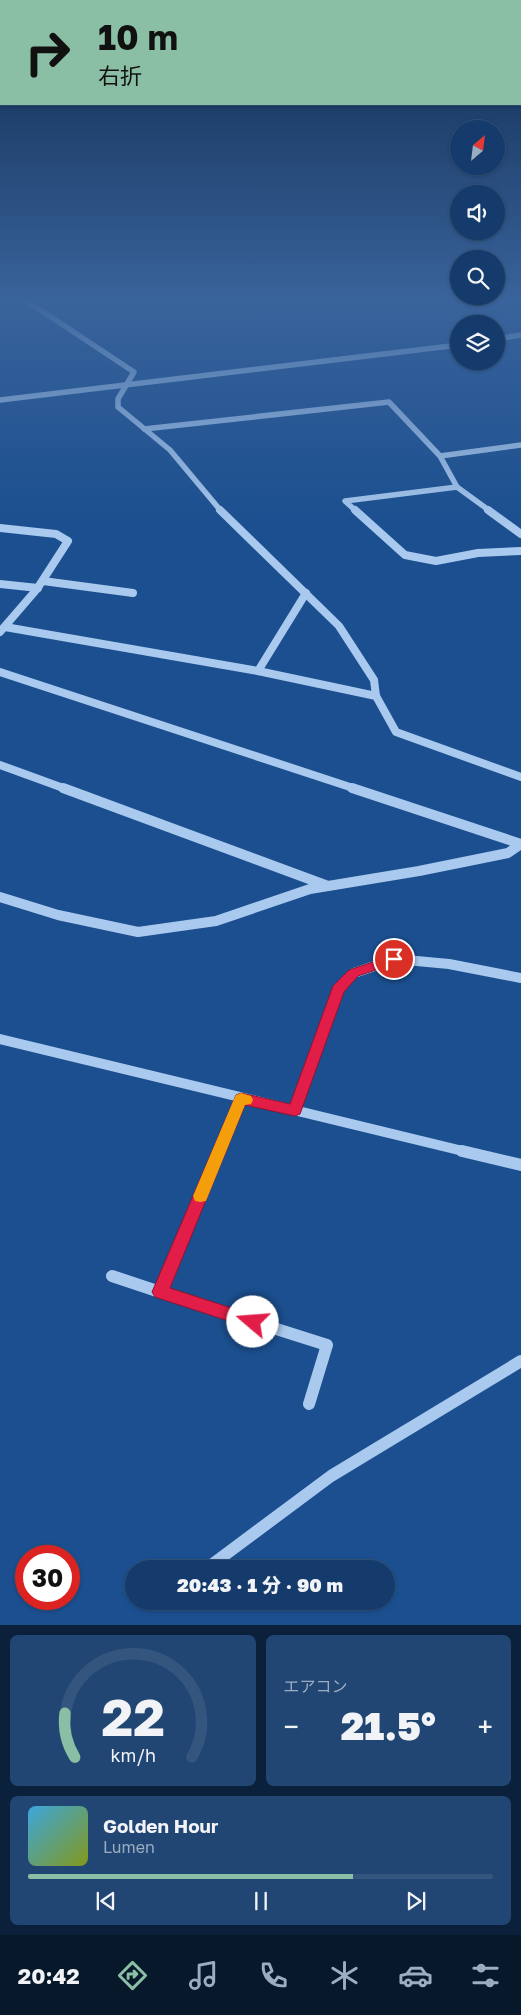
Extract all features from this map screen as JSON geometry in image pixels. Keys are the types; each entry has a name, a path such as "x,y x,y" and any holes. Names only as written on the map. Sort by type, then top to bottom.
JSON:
{"street":[{"path":"133,373 118,400 118,407 170,450 220,510 338,626 374,680 376,696 396,732 521,777"},
{"path":"0,400 227,373"},
{"path":"144,429 389,402 440,456 456,487 521,534"},
{"path":"440,456 521,445"},
{"path":"456,487 345,502 405,555 436,561 478,553 521,551"},
{"path":"0,528 56,534 68,541 38,588 17,616 2,630"},
{"path":"43,581 133,593"},
{"path":"0,584 38,588"},
{"path":"258,671 306,593"},
{"path":"2,630 258,671 376,696"},
{"path":"0,672 521,844"},
{"path":"0,765 328,886"},
{"path":"0,897 58,915 138,932 216,921 310,889 419,871 508,852 521,844"},
{"path":"295,1110 338,990 354,973 394,959 449,964 521,978"},
{"path":"0,1039 241,1099 521,1164"},
{"path":"160,1292 241,1099"},
{"path":"112,1276 327,1345 309,1404"},
{"path":"218,1560 331,1476 521,1361"}],"slow traffic":[{"path":"200,1196 241,1099 246,1100"}],"route":[{"path":"253,1322 160,1292 174,1255 241,1099 295,1110 338,990 354,973 394,959"}]}
